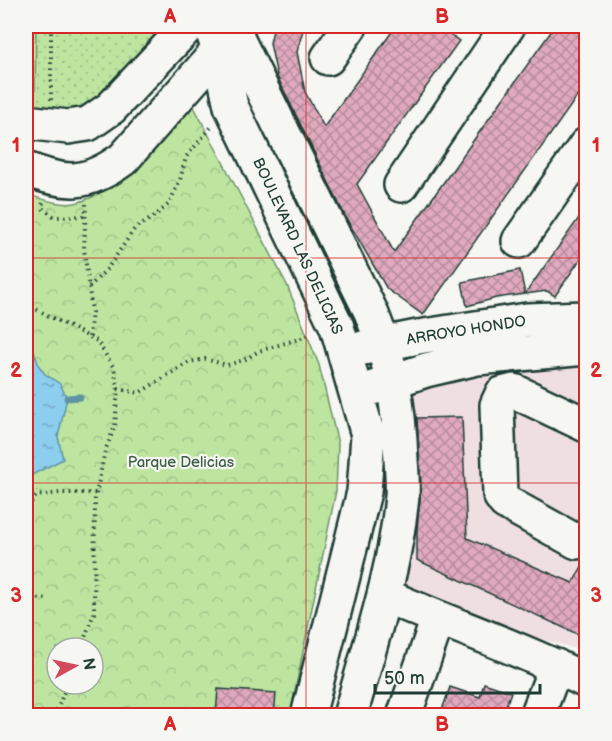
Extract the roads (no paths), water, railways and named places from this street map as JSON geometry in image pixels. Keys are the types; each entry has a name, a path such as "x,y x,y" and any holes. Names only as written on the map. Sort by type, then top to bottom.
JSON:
{"street":[{"path":"26,122 68,127 88,124 111,108 188,26"},
{"path":"328,58 350,26"},
{"path":"401,185 496,30"},
{"path":"26,169 54,180 72,181 109,169 123,159 226,32 371,312 384,344 394,382 400,433 402,494 396,541 384,595 350,716"},
{"name":"BOULEVARD LAS DELICIAS","path":"226,32 231,106 342,339 368,435 364,492 308,716"},
{"path":"519,241 586,144"},
{"name":"ARROYO HONDO","path":"342,339 384,344 527,320 586,318"},
{"name":"ARROYO HONDO","path":"357,392 426,370 496,356 586,348"},
{"path":"496,356 507,391"},
{"path":"586,425 521,393 507,391 502,394 497,405 500,495 505,502 577,542 586,540"},
{"path":"384,595 556,666 586,681"},
{"path":"404,716 438,619"},
{"path":"537,716 556,666"}],"water":[{"path":"26,338 30,339 39,366 45,374 60,384 67,398 58,437 63,459 26,478"}],"waterway":[{"path":"67,398 80,397"}],"park label":[{"name":"Parque Delicias","path":"181,462"}]}
